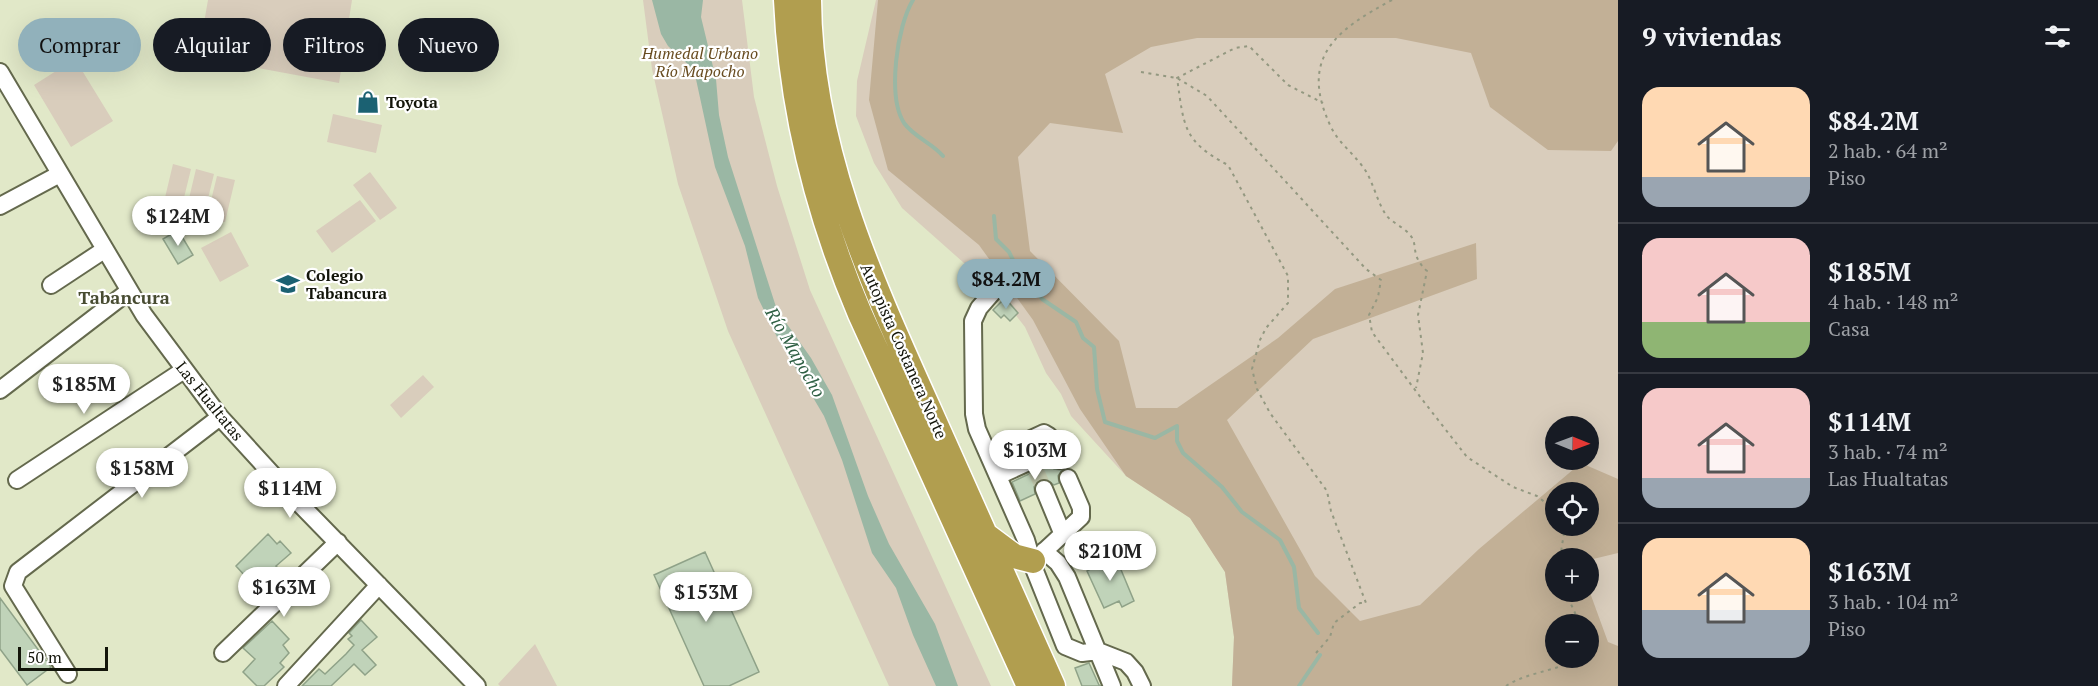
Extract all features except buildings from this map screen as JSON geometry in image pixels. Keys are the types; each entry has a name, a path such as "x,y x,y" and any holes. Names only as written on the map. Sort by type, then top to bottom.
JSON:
{"highway":[{"path":"773,0 791,65"},
{"name":"Autopista Costanera Norte","path":"786,0 791,65 808,163 843,274 1029,686"},
{"name":"Autopista Costanera Norte","path":"809,0 816,92 841,197 884,310 1053,686"},
{"path":"984,532 1004,550 1038,556"}],"street":[{"name":"Las Hualtatas","path":"0,72 58,175 129,291 220,417 477,686"},
{"path":"0,206 58,175"},
{"path":"51,285 104,250"},
{"path":"999,285 979,308 973,328 974,414 998,476 1038,556 1065,646 1082,653 1098,651 1130,665 1142,686"},
{"path":"0,390 129,291"},
{"path":"17,480 184,370"},
{"path":"68,674 13,586 18,572 220,417"},
{"path":"990,458 1044,433 1049,436 1057,455 1034,466 998,476"},
{"path":"1038,556 1082,515 1068,478"},
{"path":"1044,489 1063,535"},
{"path":"223,653 338,543"},
{"path":"1038,556 1058,563 1067,577 1112,686"},
{"path":"286,686 379,585"}],"path":[{"path":"1392,0 1353,20 1329,46 1318,69 1323,103 1331,128 1360,161 1386,214 1411,236 1416,261 1427,271 1418,315 1424,353 1416,390"},
{"path":"1177,78 1235,48 1249,46 1288,85 1323,103"},
{"path":"1141,72 1177,78 1207,96 1366,268 1381,280 1378,297 1369,315 1372,332 1467,457 1513,487 1536,496 1545,503"},
{"path":"1177,78 1187,134 1211,156 1228,165 1288,276 1288,303 1266,328 1252,369 1257,389 1270,413 1327,491 1331,511 1366,603 1360,603 1334,623 1330,637 1316,653"},
{"path":"1506,686 1521,676 1558,668"}],"green space":[{"path":"208,0 352,0 349,18 283,18 283,72 341,72 339,83 271,70 271,18 205,18"},
{"name":"Humedal Urbano Río Mapocho","path":"643,0 742,0 754,97 777,186 810,290 991,686 889,686 728,331 678,184 652,69"},
{"path":"876,0 1618,0 1618,686 1232,686 1234,637 1225,572 1190,518 1126,476 1071,416 1061,394 1046,373 1025,327 1000,295 902,208 874,163 856,116 857,81"},
{"path":"54,72 83,72 113,121 71,147 34,85"},
{"path":"333,114 382,125 376,153 327,142"},
{"path":"173,164 191,169 181,210 163,206"},
{"path":"196,169 214,174 204,215 186,211"},
{"path":"370,172 397,208 380,220 353,185"},
{"path":"217,176 235,180 225,222 207,217"},
{"path":"360,200 376,221 332,253 316,231"},
{"path":"231,232 249,266 220,282 201,248"},
{"path":"423,375 434,387 401,418 390,405"},
{"path":"535,644 557,686 500,686 498,684"}],"shaded area":[{"path":"878,0 1618,0 1618,141 1611,151 1548,150 1490,107 1471,53 1396,38 1197,38 1151,47 1105,74 1123,133 1050,123 1018,157 1030,251 1119,341 1136,408 1177,408 1278,338 1335,289 1476,243 1477,279 1313,339 1227,420 1315,576 1360,621 1420,605 1479,549 1545,493 1545,536 1599,536 1599,482 1558,482 1573,470 1597,470 1618,479 1618,553 1599,558 1599,548 1545,548 1545,602 1593,602 1598,614 1545,614 1545,668 1599,668 1599,617 1608,642 1618,646 1618,686 1232,686 1234,637 1225,572 1190,518 1126,476 1080,409 1033,320 979,245 888,170 869,100"}],"water":[{"name":"Río Mapocho","path":"652,0 703,0 701,17 716,79 719,115 728,157 777,310 811,358 832,395 868,496 889,544 935,624 958,686 936,686 913,635 896,588 872,553 842,460 824,416 777,337 758,298 745,246 715,167 694,70 668,46 661,34"}],"waterway":[{"path":"913,0 902,26 896,61 896,96 904,123 943,156"},
{"path":"994,216 996,239 1009,252 1020,274 1029,279 1042,299 1076,322 1083,338 1094,347 1097,389 1105,422 1155,438 1177,426 1177,441 1183,453 1222,487 1242,512 1280,540 1294,567 1299,608 1318,633"},
{"path":"1299,686 1320,655"}],"tunnel":[{"path":"1036,471 1044,489"}],"place":[{"name":"Toyota","path":"368,102"},
{"name":"Colegio Tabancura","path":"288,284"}],"district":[{"name":"Tabancura","path":"124,297"}]}
